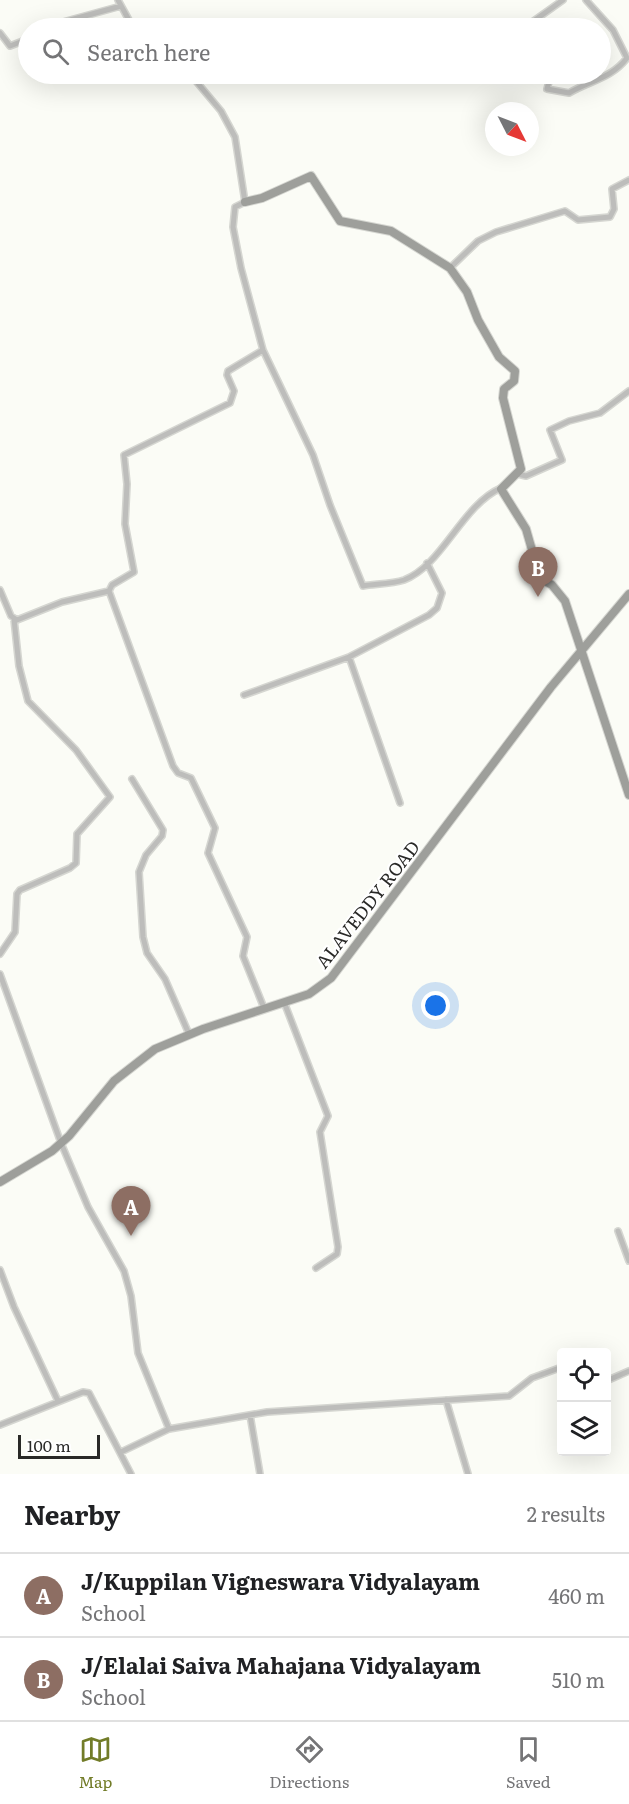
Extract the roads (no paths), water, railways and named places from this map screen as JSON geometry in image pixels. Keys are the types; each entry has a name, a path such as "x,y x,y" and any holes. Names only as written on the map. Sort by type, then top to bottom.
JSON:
{"street":[{"path":"118,0 128,18"},
{"path":"538,18 562,0"},
{"path":"586,0 602,18"},
{"path":"78,18 121,6"},
{"path":"611,28 627,58 622,66 611,73"},
{"path":"0,33 9,46 18,43"},
{"path":"198,84 221,111 235,137 245,202"},
{"path":"548,84 547,89 568,93 589,84"},
{"path":"311,176 340,221 391,231 450,268 467,292 478,320 500,357 515,371 514,381 504,389 503,398 518,459 518,474 501,488 486,494 427,563 405,580 363,586 330,505 313,455 263,350 241,268 233,227 235,207 262,198 311,176"},
{"path":"450,268 478,241 496,232 565,211 578,220 610,217 614,209 612,189 629,180"},
{"path":"263,350 228,371 227,375 234,391 230,403 124,455 127,484 125,524 134,572 112,585 109,591 173,766 178,773 191,778 215,828 208,853 247,937 243,956 264,1008"},
{"path":"518,474 526,476 562,460 550,430 569,421 600,413 629,391"},
{"path":"501,488 526,528 540,578 552,585 565,601 580,653 629,795"},
{"path":"244,695 349,657 437,608 442,593 427,563"},
{"path":"0,590 14,619 19,666 28,701 76,750 110,796 77,834 76,863 16,894 15,932 0,954"},
{"path":"14,619 62,602 109,591"},
{"name":"ALAVEDDY ROAD","path":"0,1182 61,1143 114,1082 155,1049 189,1034 309,993 331,978 551,687 629,594"},
{"path":"349,657 400,803"},
{"path":"132,779 163,830 162,837 146,855 139,872 143,937 147,953 165,979 189,1034"},
{"path":"0,974 61,1143 88,1207 124,1272 132,1296 138,1353 169,1429"},
{"path":"284,1002 328,1116 320,1132 338,1247 337,1254 316,1268"},
{"path":"618,1231 629,1261"},
{"path":"0,1270 14,1307 58,1401"},
{"path":"122,1452 169,1429 250,1415 509,1396 532,1378 557,1369"},
{"path":"611,1379 629,1371"},
{"path":"0,1425 82,1392 88,1394 122,1452 131,1474"},
{"path":"446,1400 468,1474"},
{"path":"250,1415 260,1474"}],"place":[{"name":"J/Elalai Saiva Mahajana Vidyalayam","path":"538,597"},
{"name":"J/Kuppilan Vigneswara Vidyalayam","path":"131,1236"}]}
